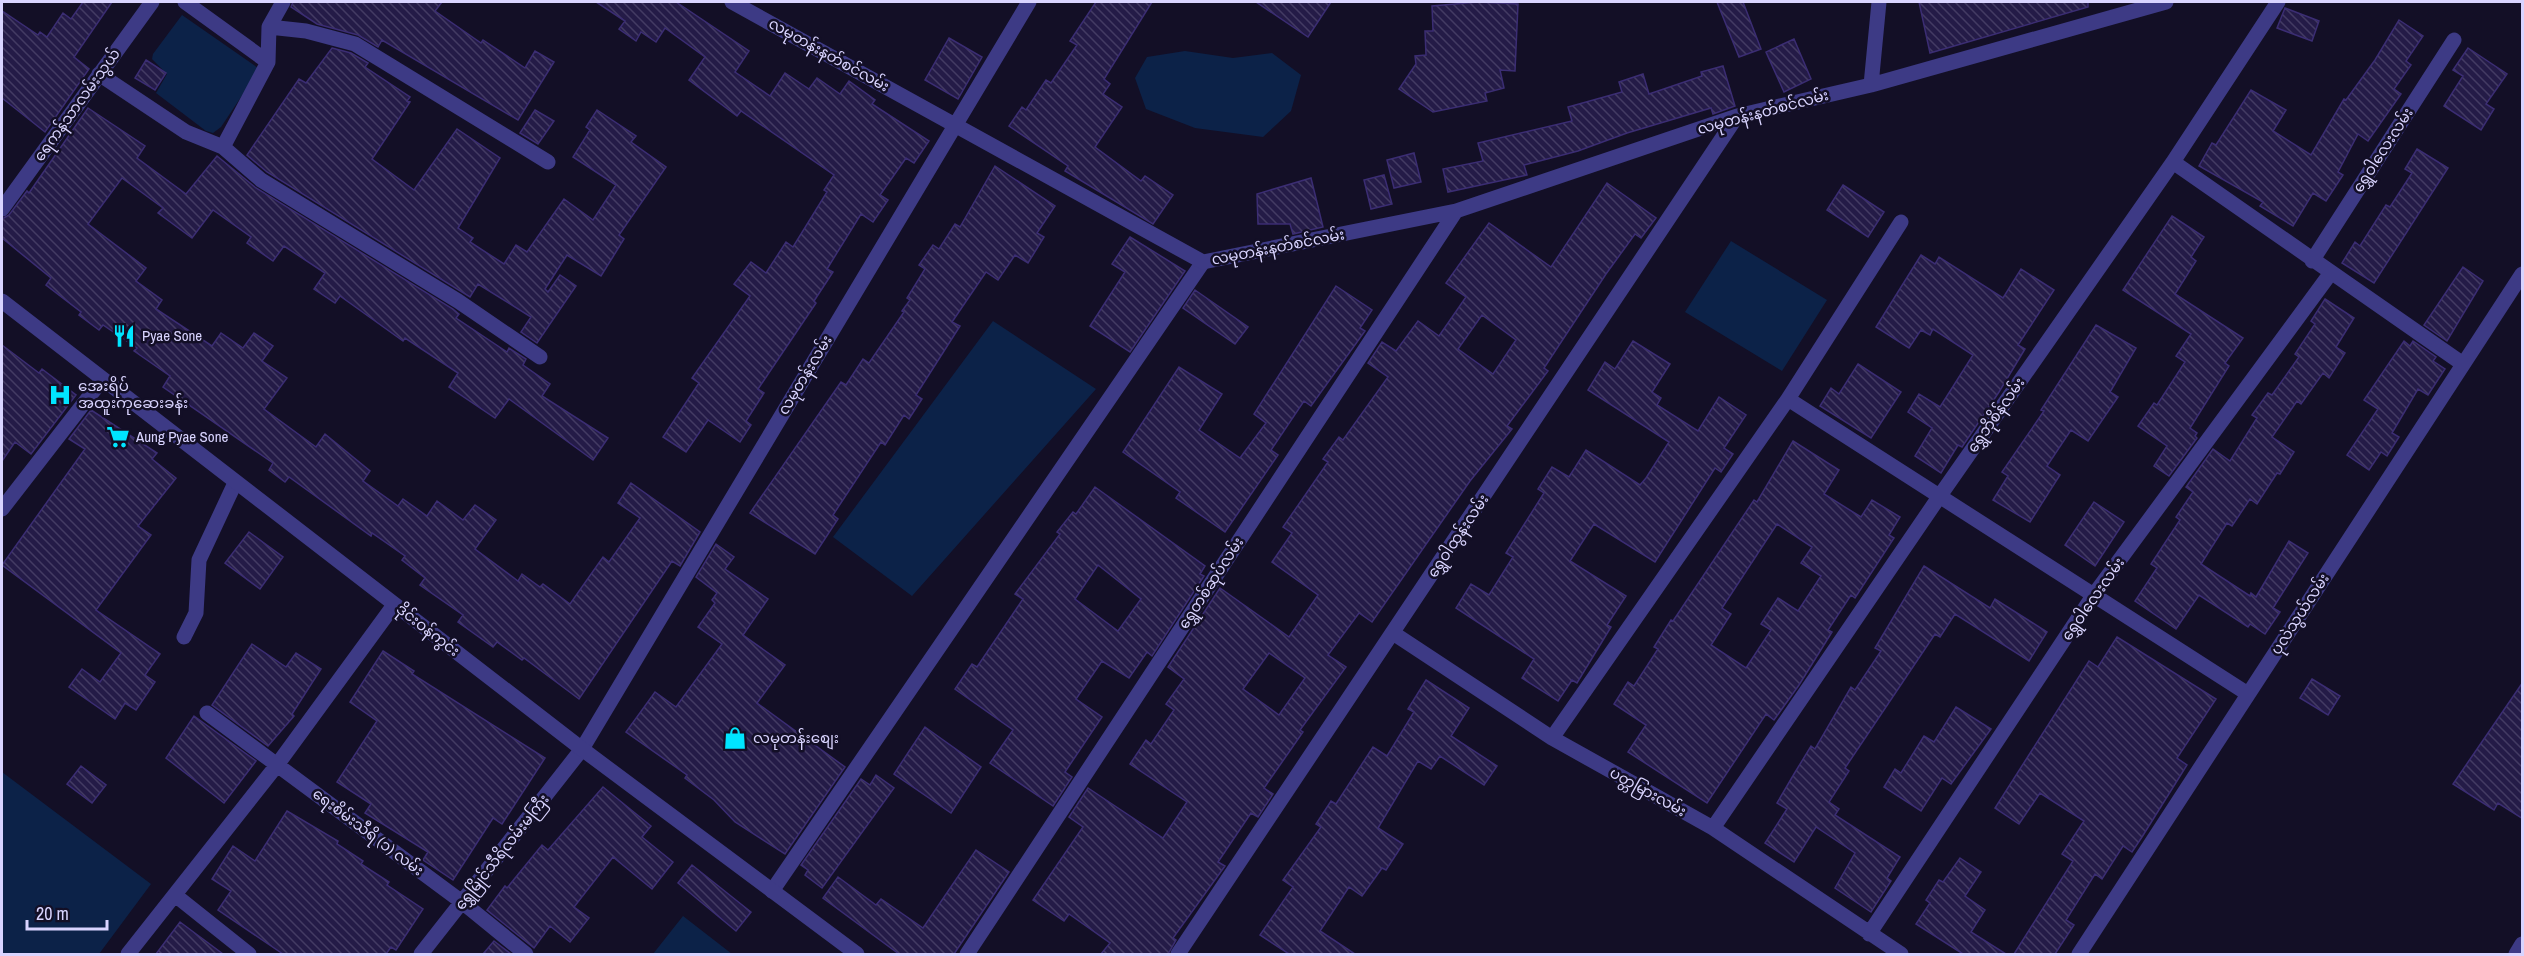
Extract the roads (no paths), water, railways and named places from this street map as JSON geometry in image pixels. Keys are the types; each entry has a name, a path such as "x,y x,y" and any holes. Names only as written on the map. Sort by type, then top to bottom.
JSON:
{"street":[{"name":"ရေကန်သာလမ်းသွယ်","path":"2,209 152,2"},
{"path":"185,2 268,62"},
{"path":"223,147 268,62 269,27 283,2"},
{"name":"လမုတန်းနတ်စင်လမ်း","path":"732,2 1203,262 1456,211 1737,116 1870,85 2166,2"},
{"name":"လမုတန်းလမ်း","path":"582,749 1029,2"},
{"path":"1870,85 1879,2"},
{"name":"ရွှေဘိုစိန်လမ်း","path":"1713,828 1939,497 2173,162 2278,2"},
{"path":"269,27 306,31 355,44 548,162"},
{"name":"ရွှေဝါလေးလမ်း","path":"2312,261 2454,40"},
{"path":"99,74 186,132 223,147 261,180 458,301 540,357"},
{"name":"ရွှေဝါထွန်းလမ်း","path":"1178,954 1737,116"},
{"path":"2173,162 2463,364"},
{"name":"ရွှေတစ်ဆုပ်လမ်း","path":"967,954 1456,211"},
{"path":"1552,738 1788,399 1901,222"},
{"path":"772,891 1203,262"},
{"name":"ရွှေဝါလေးလမ်း","path":"1869,934 2093,596 2331,274"},
{"name":"ပုလဲသွယ်လမ်း","path":"2079,954 2523,274"},
{"name":"ဒိုင်းဝန်ကွင်း","path":"2,301 582,749 857,954"},
{"path":"2,509 102,380"},
{"path":"1788,399 2248,694"},
{"path":"184,637 196,614 199,560 235,483"},
{"path":"128,954 277,765 394,605"},
{"name":"ပတ္တမြားလမ်း","path":"1393,633 1552,738 1713,828 1901,954"},
{"name":"ရေးစိမ်းသီရိ (၁) လမ်း","path":"207,713 462,902 526,954"},
{"name":"ရွှေမြိုင်သီရိလမ်းမကြီး","path":"422,954 582,749"},
{"path":"175,895 249,954"},
{"path":"2516,954 2523,944"}],"water":[{"path":"182,15 258,68 221,127 213,133 206,131 156,93 167,74 152,59 153,54"},
{"path":"1185,51 1233,58 1272,53 1301,75 1291,111 1263,137 1195,128 1146,109 1135,78 1147,57"},
{"path":"1731,241 1827,300 1782,371 1685,312"},
{"path":"993,321 1096,389 912,596 833,537"},
{"path":"2,772 151,884 99,954 2,954"},
{"path":"683,916 732,954 653,954"}],"place":[{"name":"Pyae Sone","path":"124,336"},
{"name":"အေးရိပ် အထူးကုဆေးခန်း","path":"60,395"},
{"name":"Aung Pyae Sone","path":"118,437"},
{"name":"လမုတန်းစျေး","path":"735,738"}]}
